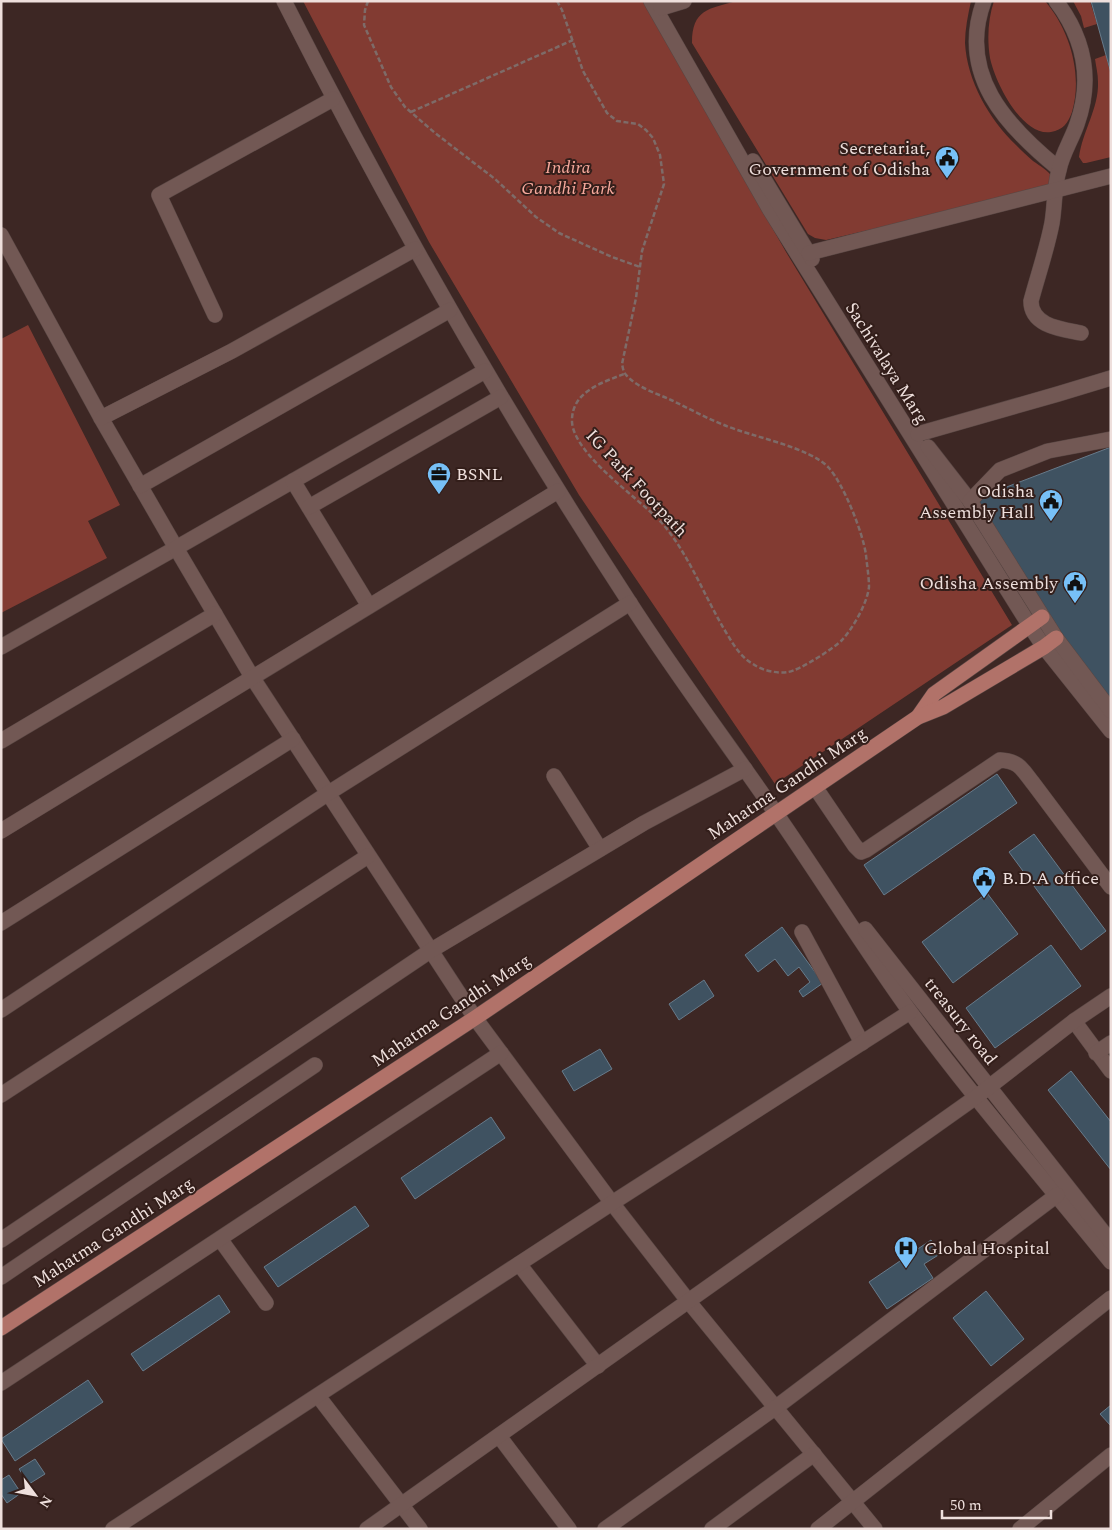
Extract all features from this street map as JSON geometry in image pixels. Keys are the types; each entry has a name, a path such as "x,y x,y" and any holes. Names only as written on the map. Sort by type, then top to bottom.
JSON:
{"main road":[{"name":"Mahatma Gandhi Marg","path":"918,717 934,694 1036,621"},
{"name":"Mahatma Gandhi Marg","path":"1,1328 779,818 815,787 918,717 943,707 1050,643"}],"street":[{"path":"284,1 333,99 415,249 485,371 558,491 630,603 910,1012 976,1098 1111,1262"},
{"path":"656,3 684,1"},
{"path":"984,1 976,28 976,49 980,72 992,98 1014,128 1035,150 1059,169"},
{"path":"1056,1 1077,34 1085,81 1084,101 1078,124 1059,169 1052,223 1030,301 1031,309 1036,317 1044,323 1054,328 1081,333"},
{"name":"Sachivalaya Marg","path":"656,3 918,434 970,501 1036,621"},
{"name":"Sachivalaya Marg","path":"656,3 770,210 1050,643 1111,732"},
{"path":"215,315 159,195 333,99"},
{"path":"809,253 1111,176"},
{"path":"1,235 101,418 252,677 475,1018 612,1203 689,1302 875,1529"},
{"path":"101,418 232,351 415,249"},
{"path":"140,486 450,310"},
{"path":"1,647 485,371"},
{"path":"918,434 1111,378"},
{"path":"309,507 501,397"},
{"path":"970,501 1000,470 1048,451 1111,439"},
{"path":"293,481 369,606"},
{"path":"1,831 558,491"},
{"path":"1,1010 327,794 630,603"},
{"path":"1,741 215,614"},
{"name":"Sachivalaya Marg","path":"1050,643 1111,711"},
{"path":"1,923 293,739"},
{"path":"815,787 861,852 1000,760 1012,761 1022,769 1111,887"},
{"path":"1,1240 430,951 644,823 745,769"},
{"path":"554,776 600,849"},
{"name":"treasury road","path":"779,818 1111,1242"},
{"path":"1,1095 368,856"},
{"path":"802,932 862,1043"},
{"path":"367,1529 976,1098 1074,1021 1111,996"},
{"path":"113,1529 612,1203 910,1012"},
{"path":"1074,1021 1111,1071"},
{"path":"1096,1053 1111,1043"},
{"path":"1,1383 501,1053"},
{"path":"1,1277 315,1065"},
{"path":"605,1529 775,1408 1057,1195"},
{"path":"220,1239 266,1303"},
{"path":"520,1264 598,1366"},
{"path":"818,1529 1111,1298"},
{"path":"318,1396 420,1529"},
{"path":"499,1436 569,1529"},
{"path":"712,1529 814,1454"},
{"path":"1020,1529 1111,1455"}],"path":[{"path":"368,1 364,25 391,88 405,107 435,133 495,179 536,217 559,233 612,257 640,267"},
{"path":"557,1 562,10 583,71 607,113 617,121 638,124 646,130 653,138 660,155 664,184 642,251 636,298 622,364 624,374"},
{"path":"411,112 573,40"},
{"name":"IG Park Footpath","path":"624,374 637,385 724,425 814,456 828,467 842,486 865,549 869,588 852,628 841,641 806,664 788,672 775,672 754,665 738,651 681,548 661,522 582,447 575,434 572,424 573,411 582,394 599,384 624,374"}],"green space":[{"name":"Indira Gandhi Park","path":"303,1 643,1 786,252 1012,625 775,784 579,495 429,242"},
{"path":"736,1 971,1 965,43 970,71 981,98 1006,135 1053,178 1046,189 826,240 815,238 808,234 692,43 695,23 704,12"},
{"path":"994,1 1045,1 1061,25 1072,54 1076,83 1072,112 1067,123 1059,130 1051,132 1040,131 1030,126 1020,117 1004,93 993,68 989,51 989,22"},
{"path":"1073,1 1090,1 1097,24 1084,28 1081,16"},
{"path":"1106,55 1111,76 1111,157 1083,163 1079,157 1083,138 1098,92 1095,59"},
{"path":"28,325 120,505 88,521 107,558 1,613 1,339"}],"building":[{"path":"1091,1 1111,1 1111,73"},
{"name":"Odisha Assembly","path":"1111,447 1111,706 970,501"},
{"path":"997,774 1017,803 884,895 864,865"},
{"path":"1034,834 1106,931 1081,950 1009,852"},
{"path":"987,893 1018,934 953,983 922,942"},
{"path":"782,927 823,983 803,997 799,991 810,982 799,967 788,976 775,959 758,972 745,955"},
{"path":"1051,945 1081,986 995,1048 966,1008"},
{"path":"704,980 714,996 679,1020 669,1004"},
{"path":"600,1049 612,1069 574,1091 562,1071"},
{"path":"1071,1071 1111,1122 1111,1170 1048,1090"},
{"path":"491,1117 505,1138 415,1199 401,1178"},
{"path":"355,1206 369,1226 278,1287 264,1267"},
{"path":"931,1240 940,1254 924,1264 933,1278 887,1309 869,1282"},
{"path":"986,1291 1024,1339 991,1366 953,1318"},
{"path":"219,1295 230,1312 143,1371 131,1354"},
{"path":"88,1380 103,1402 15,1461 1,1439"},
{"path":"1111,1405 1111,1426 1100,1414"},
{"path":"35,1459 45,1474 29,1484 19,1469"},
{"path":"9,1475 21,1493 7,1503 1,1494 1,1480"}],"place":[{"name":"Secretariat, Government of Odisha","path":"947,179"},
{"name":"BSNL","path":"439,495"},
{"name":"Odisha Assembly Hall","path":"1051,522"},
{"name":"Odisha Assembly","path":"1075,604"},
{"name":"B.D.A office","path":"984,899"},
{"name":"Global Hospital","path":"906,1269"}]}
